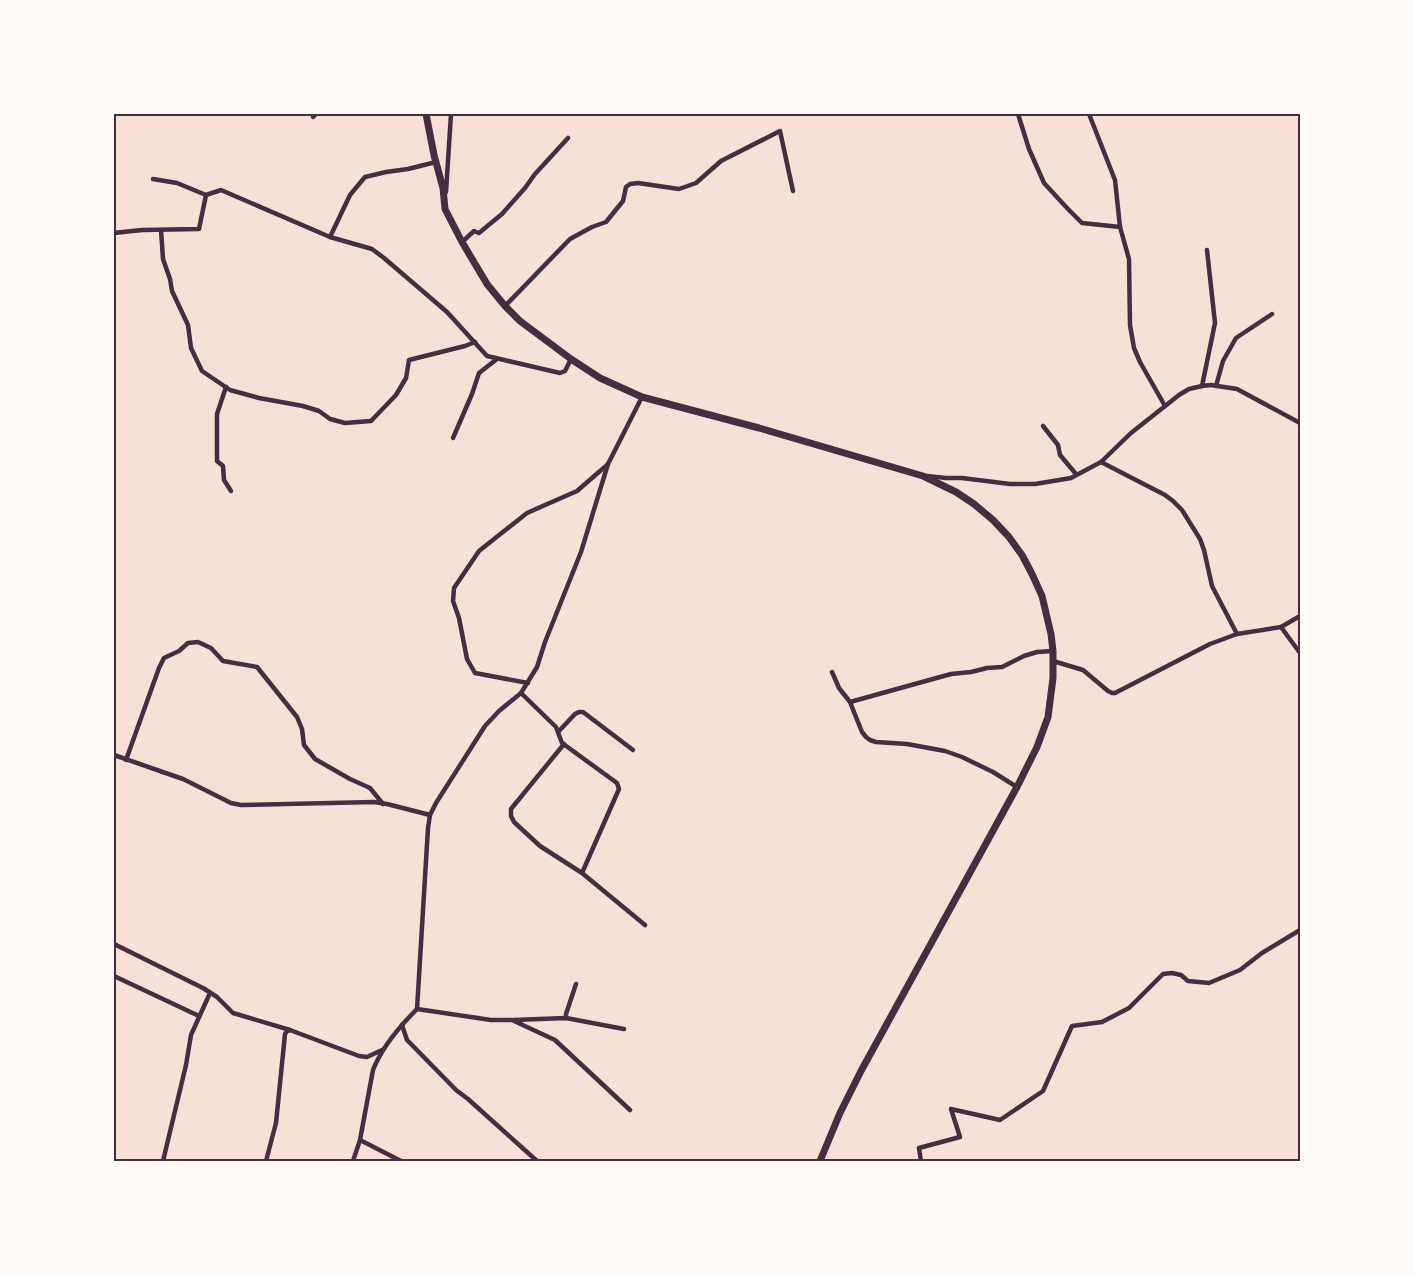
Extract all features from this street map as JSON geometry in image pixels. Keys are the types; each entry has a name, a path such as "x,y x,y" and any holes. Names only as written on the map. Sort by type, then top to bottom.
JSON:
{"main road":[{"path":"426,114 443,188 445,209 487,284 520,321 600,378 642,397 759,428 923,476 956,492 993,520 1009,537 1022,555 1042,596 1051,634 1053,661 1048,717 1037,747 1017,787 861,1071 840,1113 820,1161"}],"street":[{"path":"445,209 451,138 451,114"},
{"path":"1018,114 1029,149 1044,183 1082,223 1120,227"},
{"path":"1089,114 1115,180 1120,227 1129,259 1130,325 1134,348 1165,406"},
{"path":"505,306 570,239 606,222 623,201 626,187 630,184 638,183 679,189 696,183 721,161 780,131 793,191"},
{"path":"462,242 474,231 479,232 502,214 568,138"},
{"path":"330,238 350,195 365,177 436,162"},
{"path":"153,179 177,183 206,195 221,190 330,238 372,249 448,312 488,356 560,374 565,371 571,359"},
{"path":"114,233 142,230 199,229 206,195"},
{"path":"161,230 163,259 172,290 188,325 191,348 202,371 226,388 258,398 303,406 319,411 330,419 345,423 371,421 386,407 401,387 406,378 409,360 475,342"},
{"path":"1202,386 1215,323 1207,250"},
{"path":"1216,386 1223,361 1236,338 1272,314"},
{"path":"453,438 479,373 498,359"},
{"path":"923,476 962,478 1010,484 1035,484 1071,478 1101,462 1131,433 1189,389 1202,386 1237,389 1300,422"},
{"path":"226,388 217,414 217,461 222,466 224,480 231,491"},
{"path":"353,1161 360,1140 373,1070 382,1050 417,1009 430,815 485,726 499,711 521,693 537,667 581,552 608,464 642,397"},
{"path":"1043,426 1058,445 1060,456 1076,474"},
{"path":"1101,462 1165,495 1173,500 1182,510 1200,539 1212,586 1237,634"},
{"path":"528,683 474,673 467,659 459,618 453,601 454,588 479,551 527,513 577,491 608,464"},
{"path":"1053,661 1083,670 1108,691 1115,693 1210,644 1237,634 1281,627 1300,616"},
{"path":"1281,627 1300,653"},
{"path":"126,760 164,658 179,651 188,642 198,642 211,648 223,661 257,667 297,717 302,729 304,745 315,759 370,788 383,804"},
{"path":"850,702 950,674 1002,667 1036,652 1053,651"},
{"path":"832,672 839,688 850,702 862,732 870,740 945,750 993,772 1017,787"},
{"path":"521,693 556,727 564,744 617,783 619,789 582,873"},
{"path":"559,731 576,714 583,712 632,750"},
{"path":"564,744 511,809 511,816 514,822 540,846 582,873 645,925"},
{"path":"114,755 183,779 230,803 374,802 430,815"},
{"path":"921,1161 918,1148 960,1137 951,1109 1000,1120 1043,1092 1072,1026 1102,1022 1129,1008 1164,974 1182,975 1188,981 1209,983 1240,970 1262,953 1300,930"},
{"path":"114,944 202,988 217,997 233,1013 290,1030 359,1056 367,1056 382,1050"},
{"path":"114,976 199,1016"},
{"path":"566,1018 576,984"},
{"path":"163,1161 186,1065 191,1035 210,993"},
{"path":"417,1009 491,1020 566,1018 624,1029"},
{"path":"512,1020 556,1040 630,1110"},
{"path":"402,1025 408,1040 456,1090 536,1161"},
{"path":"266,1161 276,1123 285,1034 290,1030"},
{"path":"360,1140 401,1161"}]}
